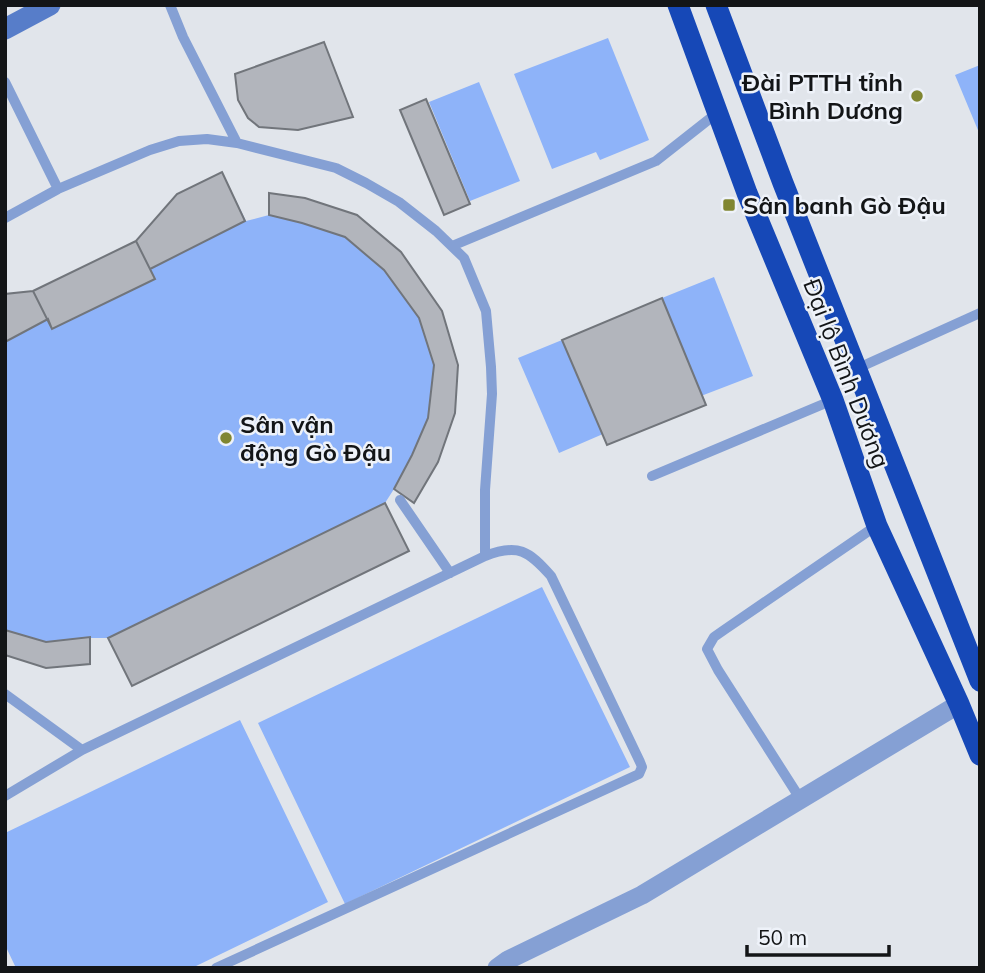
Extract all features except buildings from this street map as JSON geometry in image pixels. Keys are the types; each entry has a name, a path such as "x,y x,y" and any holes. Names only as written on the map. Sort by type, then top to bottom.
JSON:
{"highway":[{"name":"Đại lộ Bình Dương","path":"678,5 747,193 833,400 877,526 960,704 980,755"},
{"name":"Đại lộ Bình Dương","path":"716,5 787,196 980,681"}],"main road":[{"path":"5,29 51,5"}],"street":[{"path":"497,968 508,960 642,895 960,704"}],"lane":[{"path":"170,5 183,37 237,143"},
{"path":"5,82 58,189"},
{"path":"452,246 656,161 717,113"},
{"path":"5,218 58,189 150,150 179,141 207,139 237,143 336,168 398,202 436,231 464,258 486,311 492,394 485,490 485,556"},
{"path":"856,369 980,313"},
{"path":"652,476 833,400"},
{"path":"400,500 450,573"},
{"path":"801,800 707,649 714,638 724,630 877,526"},
{"path":"5,796 82,750 485,556 513,549 523,552 541,565 551,576 640,762 641,771 216,968"},
{"path":"5,694 82,750"}],"shaded area":[{"path":"608,38 649,140 600,160 596,152 552,169 514,74"},
{"path":"980,65 980,135 955,75"},
{"path":"479,82 520,181 470,201 429,102"},
{"name":"Sân vận động Gò Đậu","path":"222,172 246,221 269,215 269,193 305,198 357,215 401,252 442,311 458,365 455,413 438,462 414,503 394,489 385,503 409,551 132,686 108,638 90,638 90,664 46,668 5,655 5,294 33,291 136,241 177,194"},
{"path":"714,277 753,376 701,396 662,298"},
{"path":"562,340 603,434 559,453 518,358"},
{"path":"542,587 630,767 345,904 258,723"},
{"path":"240,720 328,902 192,968 16,968 5,945 5,833"}],"place":[{"name":"Đài PTTH tỉnh Bình Dương","path":"917,96"},
{"name":"Sân banh Gò Đậu","path":"729,205"},
{"name":"Sân vận động Gò Đậu","path":"226,438"}]}
